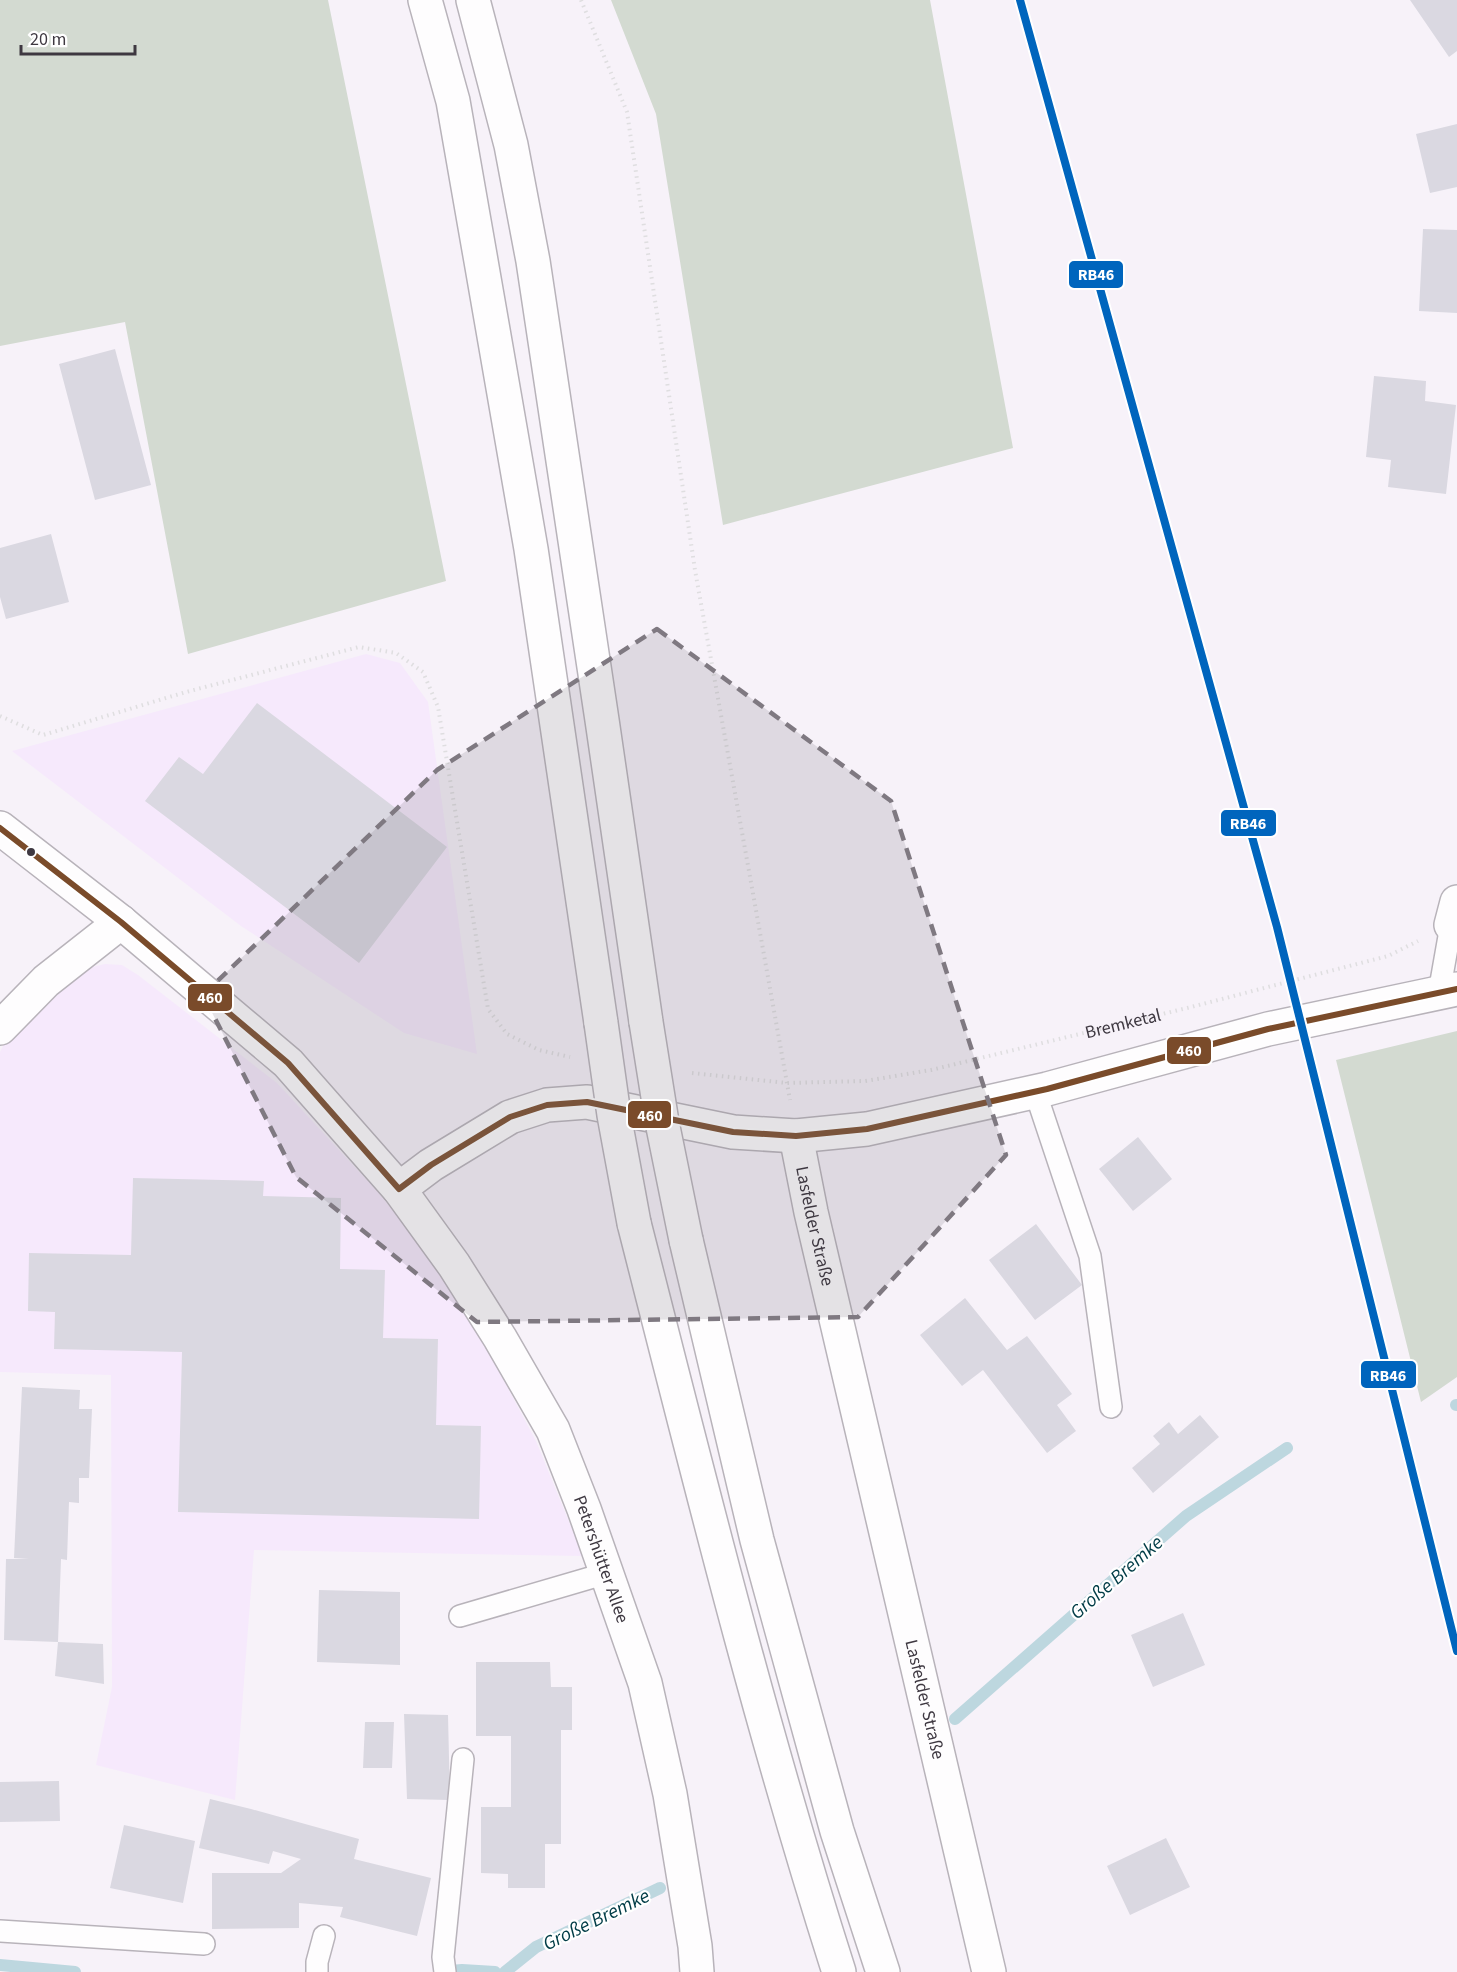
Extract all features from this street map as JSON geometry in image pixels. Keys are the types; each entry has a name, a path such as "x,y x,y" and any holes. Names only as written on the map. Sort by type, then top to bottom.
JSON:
{"main road":[{"path":"424,0 453,101 531,549 614,1115 634,1222 718,1555 800,1852 839,1972"},
{"path":"473,0 511,145 533,261 603,720 645,1022 686,1240 757,1540 837,1831 883,1972"},
{"path":"0,828 122,922 288,1063 399,1189 431,1166 510,1117 547,1105 587,1102 733,1132 796,1136 867,1129 1035,1091 1268,1029 1448,991"},
{"path":"0,1028 46,981 122,922"},
{"name":"Lasfelder Straße","path":"796,1136 811,1212 989,1972"},
{"name":"Petershütter Allee","path":"399,1189 459,1274 500,1338 552,1430 607,1573 645,1683 670,1794 695,1946 697,1972"}],"lane":[{"path":"1448,991 1455,916"},
{"path":"1035,1091 1090,1256 1111,1407"},
{"path":"460,1616 607,1573"},
{"path":"444,1965 463,1759"},
{"path":"0,1931 204,1944"},
{"path":"317,1967 324,1936"}],"path":[{"path":"581,0 627,112 695,570 796,1136"},
{"path":"0,716 43,735 186,693 359,647 396,653 423,672 438,707 488,1009 507,1034 539,1050 585,1061 587,1102"},
{"name":"Bremketal","path":"787,1083 865,1081 943,1067 1187,1008 1388,956 1455,916"}],"highlighted area":[{"path":"657,629 891,801 1006,1155 858,1317 477,1322 296,1177 203,995 437,770"}],"shaded area":[{"path":"0,0 328,0 446,581 188,654 125,322 0,346"},
{"path":"611,0 930,0 1013,448 723,525 656,114"},
{"path":"366,654 400,663 428,702 477,1054 404,1033 241,926 12,751"},
{"path":"105,964 122,965 138,975 277,1083 377,1191 440,1270 492,1358 536,1441 583,1556 254,1550 235,1800 96,1765 112,1687 111,1375 0,1372 0,1052 10,1032 79,970"},
{"path":"1457,1031 1457,1377 1421,1402 1336,1060"}],"building":[{"path":"1410,0 1457,0 1457,51 1449,57"},
{"path":"1457,124 1457,187 1430,193 1416,134"},
{"path":"1423,229 1457,230 1457,313 1419,311"},
{"path":"115,349 151,485 95,500 59,364"},
{"path":"1374,376 1426,381 1425,401 1456,405 1446,494 1388,487 1391,460 1366,457"},
{"path":"51,534 69,602 6,619 0,597 0,548"},
{"path":"257,703 447,847 359,963 145,801 179,757 203,774"},
{"path":"1138,1137 1172,1179 1133,1211 1099,1169"},
{"path":"133,1178 264,1181 263,1196 341,1198 340,1269 385,1270 383,1338 438,1339 436,1425 481,1426 479,1519 178,1512 182,1352 54,1349 55,1312 28,1311 29,1253 131,1255"},
{"path":"1036,1224 1082,1285 1035,1320 989,1260"},
{"path":"965,1298 1007,1350 1027,1336 1072,1394 1057,1405 1076,1431 1047,1453 983,1370 962,1386 920,1335"},
{"path":"22,1387 80,1390 79,1409 92,1409 89,1478 79,1478 79,1503 69,1502 67,1560 61,1559 58,1642 4,1640 6,1559 29,1559 14,1558"},
{"path":"1200,1415 1219,1437 1153,1493 1132,1468 1160,1444 1153,1436 1169,1422 1178,1434"},
{"path":"319,1590 400,1592 400,1665 317,1662"},
{"path":"1183,1613 1205,1665 1153,1687 1131,1635"},
{"path":"58,1642 103,1644 104,1684 55,1676"},
{"path":"476,1662 550,1662 551,1687 572,1687 572,1730 561,1730 561,1844 545,1844 545,1888 508,1888 508,1874 481,1873 481,1807 511,1807 511,1736 476,1736"},
{"path":"404,1714 448,1715 450,1800 407,1799"},
{"path":"365,1722 394,1722 392,1768 363,1768"},
{"path":"59,1781 60,1821 0,1822 0,1782"},
{"path":"210,1799 359,1839 354,1859 431,1878 417,1936 340,1917 343,1907 299,1903 299,1928 212,1929 212,1873 281,1873 301,1859 273,1851 269,1864 199,1848"},
{"path":"124,1825 195,1841 183,1903 110,1888"},
{"path":"1166,1838 1190,1887 1130,1915 1107,1866"}],"waterway":[{"name":"Große Bremke","path":"955,1719 1186,1516 1287,1448"},
{"name":"Große Bremke","path":"505,1972 536,1947 660,1888"},
{"name":"Große Bremke","path":"0,1965 75,1972"},
{"name":"Große Bremke","path":"439,1972 462,1970 495,1972"}],"transit line":[{"name":"RB46","path":"1020,0 1277,927 1457,1651"},
{"name":"460","path":"0,828 121,922 288,1063 399,1189"},
{"name":"460","path":"399,1189 431,1165 510,1117 547,1105 587,1102 733,1132 796,1136 867,1129 1047,1089 1268,1029 1457,989"}]}
